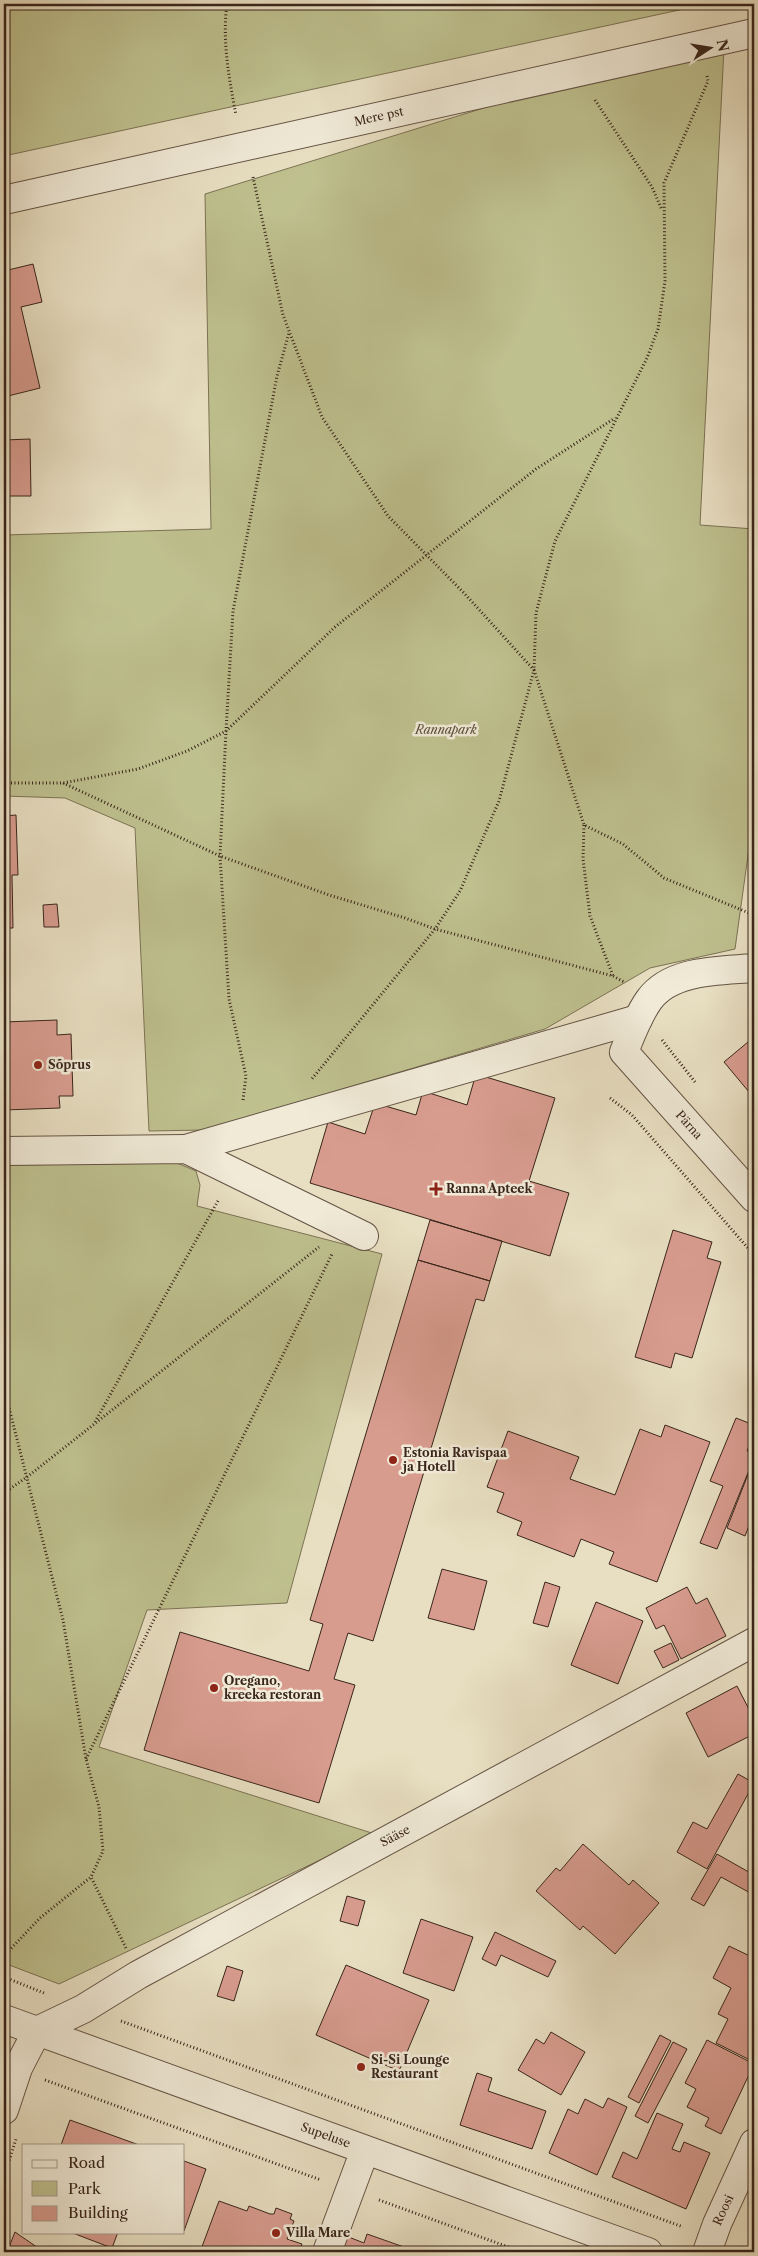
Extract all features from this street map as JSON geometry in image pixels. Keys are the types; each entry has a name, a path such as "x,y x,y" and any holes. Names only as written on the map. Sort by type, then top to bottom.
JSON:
{"street":[{"name":"Mere pst","path":"4,200 754,33"},
{"path":"4,1151 186,1149 644,1009 661,988 686,976 754,968"},
{"name":"Pärna","path":"644,1009 624,1052 754,1198"},
{"path":"186,1149 233,1174 355,1231"},
{"name":"Sääse","path":"37,2031 83,2009 138,1975 754,1642"},
{"name":"Supeluse","path":"4,2019 648,2252"},
{"path":"7,2101 18,2068 37,2031"},
{"name":"Roosi","path":"710,2245 753,2148"},
{"path":"326,2252 365,2150"}],"path":[{"path":"4,15 12,4"},
{"path":"227,4 225,22 230,84 236,115"},
{"path":"305,1086 435,929 460,891 499,801 534,670 536,613 555,541 647,358 658,329 665,281 664,183 708,81 706,73"},
{"path":"593,97 652,187 664,212"},
{"path":"250,169 283,315 322,418 388,516 464,593 534,670 584,825 583,859 590,916 613,976 644,1009 662,1042 699,1086"},
{"path":"238,1134 246,1076 229,999 220,856 226,731 234,611 277,376 290,332"},
{"path":"4,783 63,783 138,769 187,751 226,731 336,627 536,469 616,417"},
{"path":"63,783 220,856 435,929 613,976"},
{"path":"584,825 623,844 664,878 754,915"},
{"path":"610,1098 632,1115 754,1255"},
{"path":"95,1422 233,1174"},
{"path":"4,1493 95,1422 355,1231"},
{"path":"86,1758 355,1231"},
{"path":"4,1388 62,1620 86,1758 99,1808 103,1852 91,1877 40,1918 4,1956"},
{"path":"91,1877 138,1975"},
{"path":"127,2023 710,2245 754,2252"},
{"path":"75,2090 522,2252"}],"green space":[{"path":"4,4 707,4 4,156"},
{"name":"Rannapark","path":"724,48 700,525 754,529 754,812 735,949 650,968 545,1029 204,1130 149,1131 135,828 65,798 4,796 4,535 211,529 205,194 581,78"},
{"path":"177,1163 196,1171 200,1185 197,1206 382,1254 287,1603 147,1610 99,1747 375,1834 59,1984 4,1963 4,1165"}],"building":[{"path":"33,264 42,302 21,307 40,388 4,397 4,271"},
{"path":"30,439 31,496 4,496 4,440"},
{"path":"16,815 18,875 12,875 13,928 4,928 4,816"},
{"path":"57,904 59,927 44,927 43,905"},
{"name":"Sõprus","path":"57,1020 57,1035 71,1034 73,1096 59,1096 60,1108 4,1110 4,1022"},
{"path":"754,1037 754,1098 724,1062"},
{"path":"476,1074 555,1098 529,1181 569,1193 550,1256 310,1183 328,1122 365,1134 375,1103 416,1115 423,1091 467,1105"},
{"path":"430,1220 502,1241 490,1281 418,1260"},
{"path":"673,1230 712,1242 707,1258 721,1262 692,1358 675,1353 671,1368 635,1357"},
{"name":"Estonia Ravispaa ja Hotell","path":"418,1260 490,1281 484,1301 476,1299 373,1641 348,1633 334,1679 355,1685 319,1803 144,1750 180,1632 309,1671 323,1624 310,1620"},
{"path":"736,1418 754,1425 754,1434 747,1451 754,1454 754,1458 717,1549 700,1543 723,1486 710,1481"},
{"path":"665,1425 710,1442 657,1582 609,1564 614,1552 581,1539 574,1557 517,1535 522,1522 497,1512 504,1493 487,1487 508,1431 579,1457 570,1479 615,1495 640,1429 661,1437"},
{"path":"754,1459 754,1513 745,1536 727,1528"},
{"path":"442,1569 487,1581 474,1630 428,1618"},
{"path":"545,1582 560,1587 548,1627 533,1623"},
{"path":"687,1587 696,1604 707,1598 726,1636 681,1659 664,1625 656,1629 646,1608"},
{"path":"596,1602 643,1621 618,1684 571,1665"},
{"path":"671,1643 679,1660 663,1668 654,1651"},
{"path":"737,1686 754,1719 754,1740 752,1735 708,1757 686,1713"},
{"path":"738,1774 754,1783 707,1869 677,1852 693,1822 707,1829"},
{"path":"754,1787 754,1800 749,1797"},
{"path":"583,1844 629,1885 633,1880 659,1903 615,1954 583,1926 580,1930 536,1891 556,1868 560,1871"},
{"path":"717,1854 754,1875 754,1895 721,1877 704,1906 691,1899"},
{"path":"347,1896 365,1901 358,1926 340,1921"},
{"path":"421,1919 473,1937 454,1991 403,1973"},
{"path":"495,1932 556,1961 548,1977 501,1955 496,1966 482,1959"},
{"path":"729,1946 754,1958 754,2062 716,2043 728,2019 718,2014 731,1988 713,1978"},
{"path":"346,1965 429,2000 399,2071 316,2035"},
{"path":"227,1966 243,1971 234,2001 217,1996"},
{"path":"551,2032 585,2052 561,2095 518,2070 536,2039 544,2044"},
{"path":"660,2035 671,2041 639,2103 628,2097"},
{"path":"707,2040 754,2064 721,2134 705,2126 709,2118 687,2107 696,2089 685,2083"},
{"path":"673,2042 687,2049 648,2123 635,2116"},
{"path":"477,2073 492,2078 488,2091 546,2111 532,2149 460,2125"},
{"path":"608,2098 627,2107 597,2175 549,2153 568,2109 578,2114 585,2099 603,2108"},
{"path":"657,2113 683,2124 672,2149 680,2152 684,2142 710,2153 686,2209 612,2177 623,2152 637,2159"},
{"path":"70,2120 136,2144 61,2144"},
{"path":"185,2161 206,2169 185,2228"},
{"path":"219,2201 247,2211 249,2206 270,2214 274,2214 276,2208 292,2214 290,2219 294,2221 287,2239 302,2244 299,2252 200,2252"},
{"path":"15,2232 44,2252 7,2252"},
{"path":"75,2234 117,2234 112,2248"},
{"path":"341,2234 364,2243 367,2234 404,2247 402,2252 334,2252"}],"place":[{"name":"Sõprus","path":"38,1065"},
{"name":"Ranna Apteek","path":"436,1189"},
{"name":"Estonia Ravispaa ja Hotell","path":"393,1460"},
{"name":"Oregano, kreeka restoran","path":"214,1688"},
{"name":"Si-Si Lounge Restaurant","path":"361,2067"},
{"name":"Villa Mare","path":"276,2233"}]}
